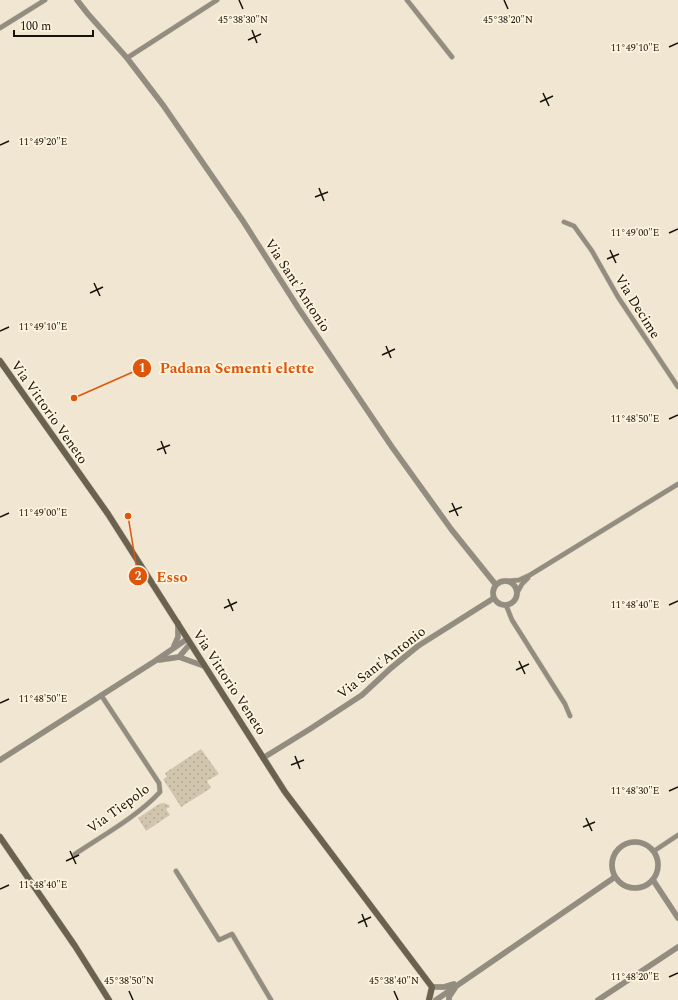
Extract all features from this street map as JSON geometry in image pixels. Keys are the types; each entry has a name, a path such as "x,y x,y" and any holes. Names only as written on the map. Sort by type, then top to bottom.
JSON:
{"main road":[{"name":"Via Vittorio Veneto","path":"0,361 108,514 178,622 204,666 284,792 432,987"},
{"path":"0,837 75,946 109,1000"},
{"path":"429,1000 432,987"}],"street":[{"path":"0,28 43,0"},
{"name":"Via Sant'Antonio","path":"77,0 127,58 163,105 243,221 298,309 392,447 451,529 496,584"},
{"path":"127,58 216,0"},
{"path":"407,0 452,57"},
{"name":"Via Decime","path":"564,222 574,226 592,251 618,297 678,387"},
{"path":"530,575 522,584 513,602 506,605 499,603 494,598 493,590 496,584 502,581 519,580 530,575 678,484"},
{"path":"507,581 513,584 517,593"},
{"name":"Via Sant'Antonio","path":"263,758 362,695 391,668 418,646 494,598"},
{"path":"506,605 512,620 565,704 570,716"},
{"path":"174,646 178,638 178,622"},
{"path":"0,760 155,661 174,646 189,641"},
{"path":"179,657 189,641"},
{"path":"155,661 179,657 204,666"},
{"name":"Via Tiepolo","path":"75,854 133,815 160,792 159,783 101,695"},
{"path":"654,851 678,835"},
{"path":"634,841 642,842 654,851 658,858 659,866 653,880 648,885 641,888 634,888 620,883 615,877 612,864 613,857 621,846 634,841"},
{"path":"176,871 219,940 232,934 271,1000"},
{"path":"436,1000 615,877"},
{"path":"653,880 678,918"},
{"path":"598,1000 678,947"},
{"path":"432,987 444,987 459,983"},
{"path":"449,1000 452,992 459,983"}],"shaded area":[{"path":"201,749 219,774 207,781 211,788 181,807 163,779 167,777 165,773"},
{"path":"164,803 170,807 166,809 170,815 146,831 138,818 159,804"}],"place":[{"name":"Padana Sementi elette","path":"74,398"},
{"name":"Esso","path":"128,516"}]}
